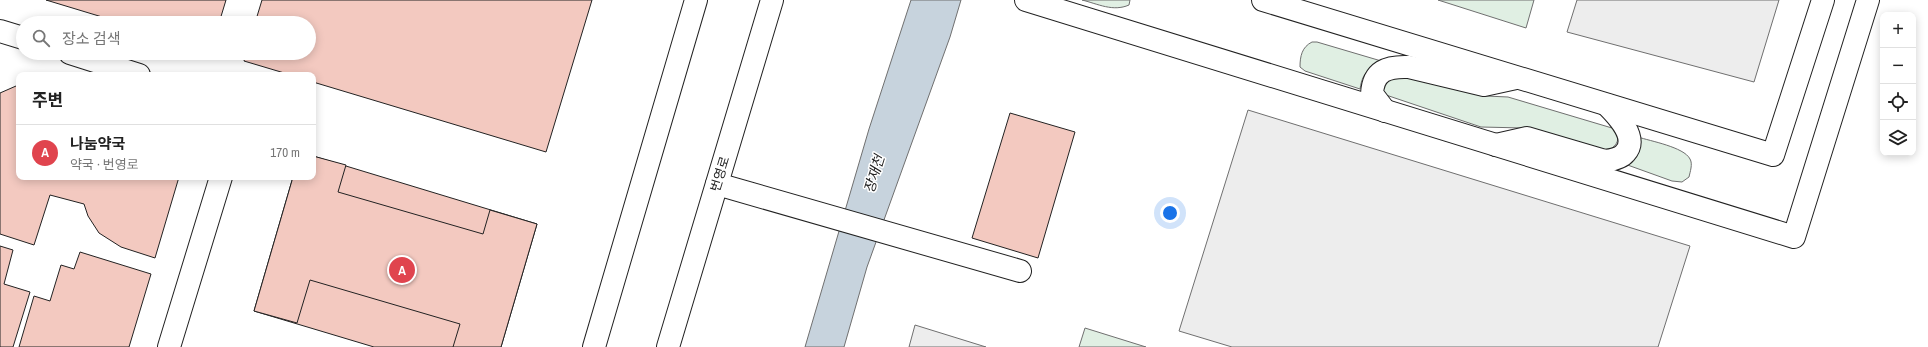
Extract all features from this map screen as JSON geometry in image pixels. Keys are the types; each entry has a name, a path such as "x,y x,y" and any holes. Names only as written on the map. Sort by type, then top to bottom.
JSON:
{"street":[{"path":"594,347 696,0"},
{"name":"번영로","path":"668,347 772,0"},
{"path":"1026,0 1794,237 1868,0"},
{"path":"1263,0 1773,155 1823,0"},
{"path":"0,31 16,36"},
{"path":"92,60 130,72"},
{"path":"1385,111 1372,94 1373,85 1377,77 1384,70 1398,66 1409,67 1484,85 1517,78"},
{"path":"1495,145 1527,138 1605,162 1625,154 1629,148 1627,129 1620,118 1608,105"},
{"path":"169,347 220,180"},
{"path":"717,184 1020,271"}],"green space":[{"path":"1082,0 1130,0 1129,5 1111,8"},
{"path":"1438,0 1534,0 1526,28"},
{"path":"1312,42 1317,42 1388,63 1369,70 1363,77 1360,89 1305,71 1300,67 1302,52 1306,46"},
{"path":"1403,72 1486,96 1508,97 1612,128 1617,135 1617,142 1609,150 1605,151 1524,128 1481,127 1383,94 1383,83"},
{"path":"1638,137 1674,148 1687,155 1691,163 1689,177 1682,182 1672,181 1622,163 1636,156 1640,142"},
{"path":"1085,328 1146,347 1079,347"}],"shaded area":[{"path":"1577,0 1779,0 1754,82 1567,32"},
{"path":"1248,110 1690,246 1658,347 1232,347 1179,331"},
{"path":"915,325 986,347 909,347"}],"water":[{"name":"장재천","path":"911,0 961,0 950,37 867,267 844,347 805,347 869,129"}],"building":[{"path":"46,0 226,0 221,16 99,16"},
{"path":"262,0 592,0 546,152 316,83 316,72 281,72 244,61 316,60 316,16 257,16"},
{"path":"16,86 16,180 178,180 155,258 121,247 99,233 88,216 84,204 50,195 34,245 0,234 0,93"},
{"path":"1010,113 1075,132 1038,258 972,238"},
{"path":"316,157 537,224 501,347 374,347 254,311 292,180 316,180"},
{"path":"316,157 346,165 338,192 483,234 490,210 537,224 501,347 453,347 460,324 310,280 297,323 254,311 292,180 316,180"},
{"path":"0,246 13,250 4,284 30,292 13,347 0,347"},
{"path":"80,252 151,274 129,347 19,347 34,296 50,301 61,265 74,269"}],"place":[{"name":"나눔약국","path":"402,270"}]}
